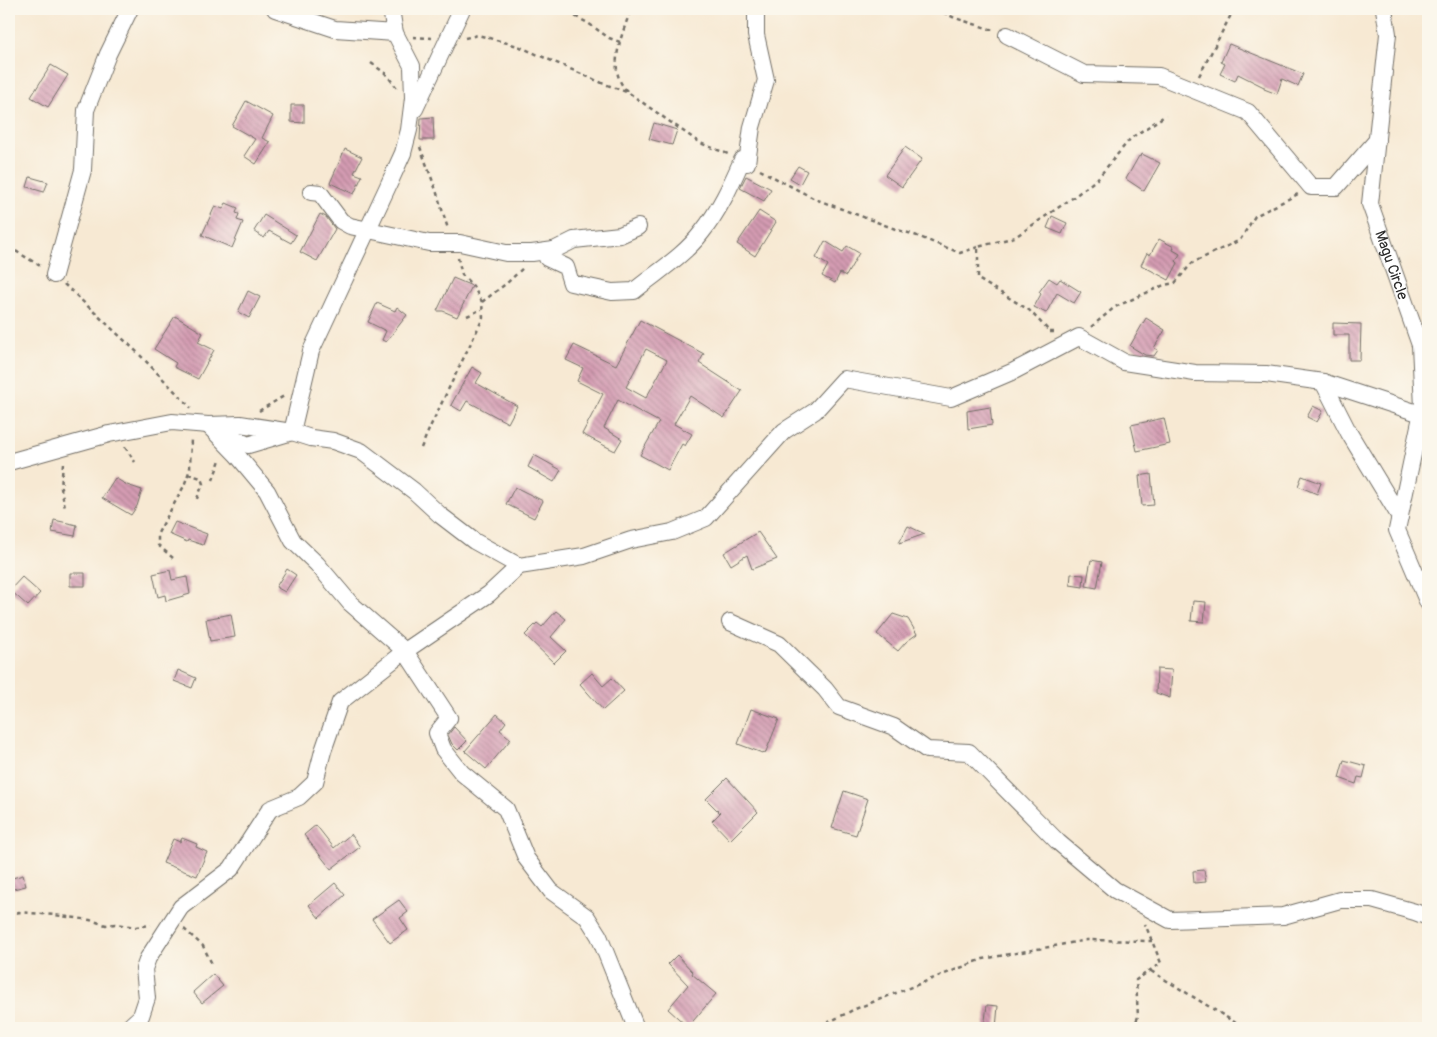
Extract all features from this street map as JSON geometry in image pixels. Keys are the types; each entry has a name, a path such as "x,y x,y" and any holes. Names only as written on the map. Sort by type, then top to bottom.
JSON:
{"street":[{"path":"54,275 83,170 86,110 108,54 130,9"},
{"path":"275,9 335,29 395,33"},
{"path":"292,432 311,351 403,153 411,116 412,66 395,33 391,9"},
{"path":"411,116 462,9"},
{"path":"547,251 547,258 566,267 571,283 612,292 634,291 669,264 702,233 745,162 752,127 766,80 756,35 756,9"},
{"name":"Magu Circle","path":"1384,9 1388,34 1370,204 1420,345 1425,378 1423,407 1397,530 1428,603"},
{"path":"1007,35 1084,74 1159,76 1248,112 1311,187 1336,188 1377,140"},
{"path":"311,192 320,193 341,221 350,226 368,228 429,243 460,243 506,253 547,251 574,240 620,235 638,227"},
{"path":"128,1028 141,1016 147,998 144,970 148,958 181,907 232,869 270,809 299,797 315,782 322,751 340,702 405,651 489,594 519,566 584,556 631,540 672,532 706,518 784,431 815,411 844,379 951,398 1014,372 1079,337 1124,362 1195,373 1266,374 1323,382 1421,414"},
{"path":"1323,382 1349,433 1400,517"},
{"path":"9,462 109,434 172,422 206,425 240,424 292,432 311,438 333,441 361,451 396,477 474,542 519,566"},
{"path":"206,425 248,445 292,432"},
{"path":"206,425 227,445 267,491 293,541 317,564 350,603 405,651 449,718 437,733 443,749 462,773 506,809 526,858 551,891 587,917 599,936 636,1028"},
{"path":"730,622 779,644 825,689 839,707 894,727 927,750 969,752 1058,842 1115,890 1170,920 1283,916 1340,900 1372,900 1428,917"}],"path":[{"path":"561,9 588,22 609,38 620,42"},
{"path":"936,9 955,18 1007,35"},
{"path":"1193,89 1234,9"},
{"path":"630,12 618,48 618,75 624,87 630,93 700,143 745,162 815,199 960,253 1015,237 1097,179 1131,138 1166,115"},
{"path":"395,33 423,38 447,39 462,39 478,35 518,46 602,83 630,93"},
{"path":"371,63 385,73 397,88 411,116"},
{"path":"420,146 436,190 462,275 473,286 482,302 483,318 421,448"},
{"path":"1079,337 1115,307 1164,285 1175,284 1192,263 1240,240 1255,216 1300,192"},
{"path":"9,246 54,275 138,353 206,425"},
{"path":"978,247 978,279 1029,310 1050,332 1058,332"},
{"path":"482,302 547,251"},
{"path":"467,316 482,309"},
{"path":"240,424 282,397 304,387"},
{"path":"173,558 158,545 158,533 184,486 190,470 192,426 206,425"},
{"path":"213,480 227,445"},
{"path":"65,446 61,488 65,508"},
{"path":"188,474 202,478 202,484 196,501"},
{"path":"1133,1028 1138,1017 1136,980 1161,963 1136,902"},
{"path":"9,916 19,912 54,915 90,920 106,925 136,926 172,922 179,924 203,946 212,964"},
{"path":"827,1023 855,1009 983,959 1087,940 1152,941"},
{"path":"1151,971 1244,1028"}],"building":[{"path":"1229,44 1303,74 1298,86 1282,79 1277,94 1238,74 1235,81 1220,74 1225,64 1221,62"},
{"path":"51,65 68,75 48,107 31,97"},
{"path":"246,101 273,116 262,138 270,142 256,164 244,156 255,139 232,126"},
{"path":"291,105 304,105 304,123 291,122"},
{"path":"433,117 434,140 420,140 421,118"},
{"path":"654,123 677,130 672,145 649,139"},
{"path":"905,147 922,159 902,187 885,175"},
{"path":"345,149 362,157 354,173 362,176 354,194 330,183"},
{"path":"1142,154 1160,163 1144,191 1126,179"},
{"path":"798,166 807,171 800,184 790,178"},
{"path":"746,176 771,189 764,201 740,188"},
{"path":"30,177 48,182 44,192 27,187"},
{"path":"226,203 238,208 236,213 239,214 237,220 243,222 232,248 202,235 215,206 223,209"},
{"path":"759,211 776,222 755,256 737,244"},
{"path":"320,214 326,217 335,229 317,261 300,252"},
{"path":"264,215 296,235 291,243 269,231 264,238 254,231"},
{"path":"1052,216 1067,223 1062,234 1047,228"},
{"path":"1159,239 1174,247 1173,250 1180,254 1176,261 1178,263 1169,280 1141,265 1147,253 1150,255"},
{"path":"825,241 843,252 847,246 859,253 846,276 840,273 835,283 822,276 828,265 816,258"},
{"path":"453,278 472,286 457,317 443,311 437,311"},
{"path":"1049,278 1057,283 1060,279 1081,292 1074,303 1057,293 1046,313 1034,307 1041,294 1039,292"},
{"path":"248,291 260,297 249,318 238,312"},
{"path":"377,303 395,311 397,307 407,315 386,342 382,340 386,331 368,322"},
{"path":"175,316 203,333 198,342 214,350 198,379 174,367 176,363 154,349"},
{"path":"1146,318 1165,330 1154,348 1158,350 1154,356 1145,355 1130,346"},
{"path":"640,320 704,354 699,363 742,391 724,418 690,396 674,424 692,434 685,446 682,444 668,470 640,455 659,422 618,400 604,428 622,439 615,451 582,434 603,394 577,381 583,368 566,360 574,345 616,365","holes":["646,349 667,360 646,398 626,387"]},
{"path":"1333,323 1361,324 1360,360 1349,360 1349,335 1333,335"},
{"path":"472,367 482,373 476,383 517,406 508,423 467,401 461,411 451,405"},
{"path":"1313,406 1323,411 1317,422 1307,417"},
{"path":"990,407 992,425 968,429 967,411"},
{"path":"1164,418 1170,444 1137,451 1131,425"},
{"path":"534,455 561,470 554,482 528,467"},
{"path":"1151,474 1154,505 1142,506 1139,476"},
{"path":"1302,476 1321,483 1317,494 1298,486"},
{"path":"115,478 127,485 142,490 137,506 131,515 102,498"},
{"path":"515,487 543,501 534,518 506,504"},
{"path":"54,520 77,525 75,536 52,532"},
{"path":"175,522 207,534 203,545 188,540 187,542 169,534"},
{"path":"908,526 925,534 899,543"},
{"path":"758,532 777,559 752,569 747,555 731,565 724,553"},
{"path":"1091,560 1102,562 1097,588 1086,586"},
{"path":"287,569 296,575 285,592 276,587"},
{"path":"170,570 172,580 187,577 190,594 166,601 165,595 158,597 153,574"},
{"path":"70,573 85,573 85,586 70,586"},
{"path":"1071,574 1084,575 1083,587 1070,585"},
{"path":"22,577 40,593 28,606 10,590"},
{"path":"1193,601 1206,602 1204,622 1191,621"},
{"path":"556,611 566,619 551,637 566,651 554,663 525,635 537,623 542,627"},
{"path":"231,614 235,637 210,641 206,619"},
{"path":"893,614 908,619 917,634 898,651 877,634"},
{"path":"1157,669 1172,670 1170,698 1156,693"},
{"path":"178,670 196,678 192,688 174,681"},
{"path":"592,673 603,686 612,678 624,691 603,710 580,684"},
{"path":"751,709 779,719 765,754 738,744"},
{"path":"497,714 506,722 500,730 511,739 486,769 465,751"},
{"path":"454,727 467,741 458,750 452,744 448,735"},
{"path":"1344,760 1366,766 1363,778 1358,777 1356,784 1339,778"},
{"path":"727,778 758,812 730,840 712,821 720,813 706,799"},
{"path":"844,791 868,799 856,835 832,828"},
{"path":"316,825 334,848 351,834 360,847 331,869 304,835"},
{"path":"182,838 197,844 196,847 207,852 197,876 163,863 173,839 180,842"},
{"path":"1204,870 1206,882 1194,883 1193,871"},
{"path":"23,875 26,886 9,890 9,879"},
{"path":"335,883 345,895 319,918 309,905"},
{"path":"399,900 408,912 400,918 408,930 390,943 372,919"},
{"path":"677,955 693,972 692,974 716,994 688,1027 668,1009 688,985 668,964"},
{"path":"213,974 223,986 202,1003 193,992"},
{"path":"987,1005 998,1006 996,1028 984,1028"}]}
